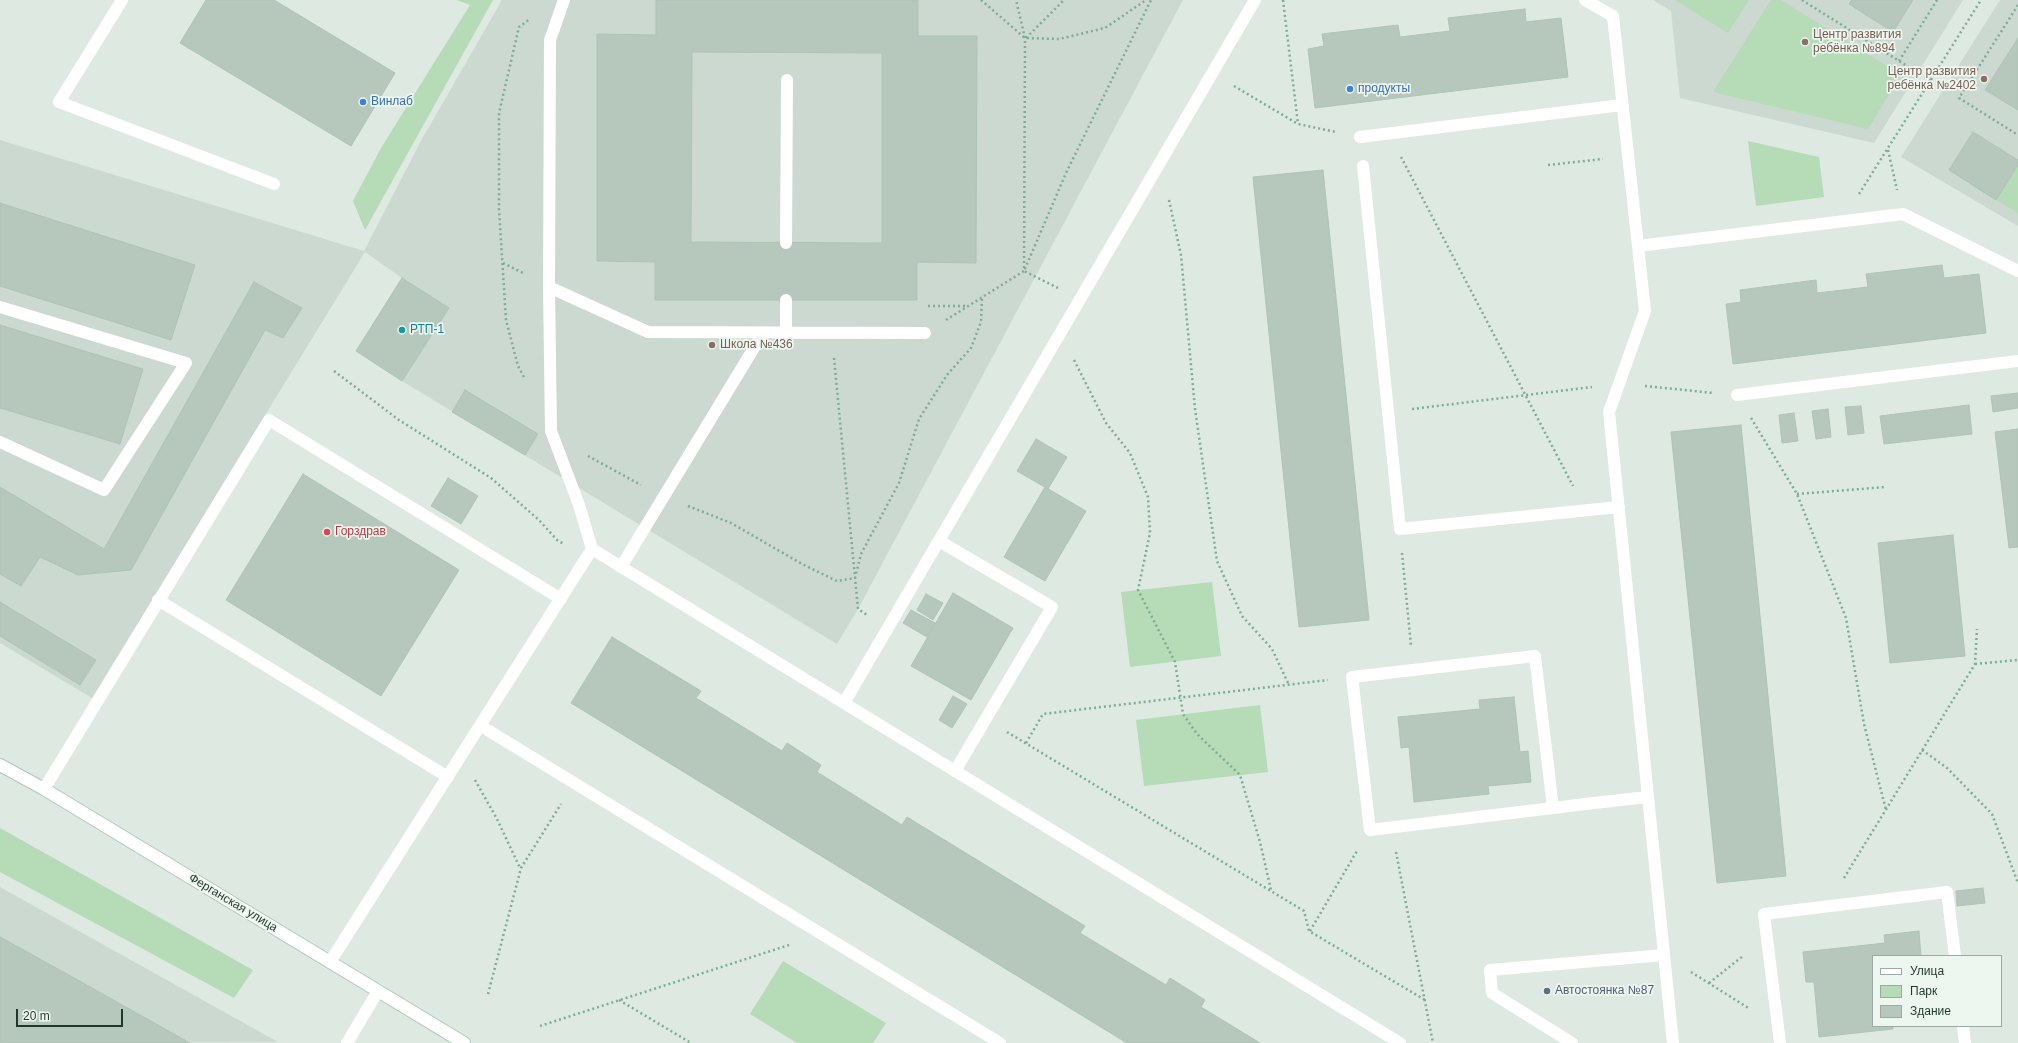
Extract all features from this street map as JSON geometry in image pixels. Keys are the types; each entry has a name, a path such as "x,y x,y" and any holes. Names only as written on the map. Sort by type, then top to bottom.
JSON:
{"street":[{"path":"122,0 59,102 274,184"},
{"path":"330,962 589,554 579,505 551,431 549,287 550,40 564,0"},
{"path":"844,703 1255,0"},
{"path":"1585,0 1613,16 1645,311 1609,412 1673,1043"},
{"path":"786,243 787,80"},
{"path":"1360,137 1622,105"},
{"path":"1363,166 1400,529 1619,507"},
{"path":"1638,246 1903,214 2018,271"},
{"path":"549,287 648,332 925,333"},
{"path":"786,300 786,333"},
{"path":"0,307 186,363 104,490 0,442"},
{"path":"621,567 763,333"},
{"path":"1737,395 2018,360"},
{"path":"44,789 269,420 561,599"},
{"path":"939,541 1052,607 955,771"},
{"path":"589,554 621,567 1400,1043"},
{"path":"158,600 448,777"},
{"path":"1553,808 1535,656 1352,677 1370,830 1648,797"},
{"path":"480,726 1000,1043"},
{"name":"Ферганская улица","path":"0,765 44,789 464,1043"},
{"path":"1780,1043 1764,914 1947,892 1955,955"},
{"path":"1572,1043 1492,993 1490,970 1664,955"},
{"path":"347,1043 378,991"},
{"path":"1963,1027 1965,1043"}],"path":[{"path":"981,0 1025,38 1059,39 1105,28 1146,0"},
{"path":"1016,0 1025,38 1024,271"},
{"path":"1025,38 1064,0"},
{"path":"925,333 1024,271 1066,173 1151,0"},
{"path":"1283,0 1298,124"},
{"path":"1802,0 1931,81"},
{"path":"1899,60 1937,0"},
{"path":"1842,221 1981,0"},
{"path":"2018,5 1959,98 2018,135"},
{"path":"525,379 518,366 506,320 499,210 499,113 519,27 531,18"},
{"path":"1213,73 1298,124 1360,137"},
{"path":"1389,133 1585,511"},
{"path":"1888,150 1903,214"},
{"path":"1548,165 1628,156"},
{"path":"1161,163 1181,255 1195,409 1217,561 1242,616 1272,649 1289,685"},
{"path":"1024,271 1080,300"},
{"path":"855,578 861,554 899,483 919,419 947,374 971,348 981,322 982,298"},
{"path":"832,333 858,609 888,627"},
{"path":"1061,333 1106,423 1130,453 1148,498 1150,533 1138,590 1176,662 1183,714 1197,734 1240,775 1260,842 1271,890"},
{"path":"334,371 399,420 491,478 539,520 557,540 589,554"},
{"path":"1388,412 1619,384 1737,395 1797,494 1846,618 1864,724 1886,810"},
{"path":"587,455 599,464 664,497 731,523 802,564 837,581 855,578"},
{"path":"1797,494 1886,487"},
{"path":"1400,529 1414,670"},
{"path":"1828,906 1974,664 1977,629"},
{"path":"1974,664 2018,660"},
{"path":"1026,743 1043,714 1352,677"},
{"path":"986,720 1304,911 1309,932 1425,1000"},
{"path":"466,748 477,785 497,819 521,868"},
{"path":"1922,750 1947,768 1992,814 2018,883"},
{"path":"488,994 521,868 574,783"},
{"path":"1392,828 1433,1043"},
{"path":"1309,932 1355,856"},
{"path":"540,1026 822,934"},
{"path":"1709,983 1767,936"},
{"path":"1664,955 1777,1026"},
{"path":"619,1000 691,1043"}],"shaded area":[{"name":"Школа №436","path":"502,0 1183,0 858,609 837,644 402,381 448,308 365,252 92,698 0,643 0,140 364,251 422,139"},
{"name":"Центр развития ребёнка №894","path":"1653,0 1963,0 1874,143 1680,98 1671,11"},
{"name":"Центр развития ребёнка №2402","path":"2000,0 2018,0 2018,226 1901,157"},
{"path":"0,887 278,1042 0,1043"}],"green space":[{"path":"457,0 493,0 365,230 353,201 381,148 470,5"},
{"path":"1675,0 1749,0 1728,33"},
{"path":"1771,0 1781,0 1901,75 1868,129 1713,92"},
{"path":"1748,141 1819,157 1824,197 1756,206"},
{"path":"2018,165 2018,213 1996,200"},
{"path":"1212,582 1221,656 1130,667 1121,592"},
{"path":"1260,705 1268,772 1144,786 1136,720"},
{"path":"0,828 253,970 234,998 0,872"},
{"path":"783,961 886,1023 873,1043 797,1043 750,1014"}],"building":[{"path":"206,0 274,0 395,73 351,146 180,43"},
{"path":"656,0 918,0 918,36 977,36 976,263 917,262 917,300 655,300 655,262 597,261 597,34 656,35","holes":["692,52 882,53 882,243 691,242"]},
{"path":"1852,0 1913,0 1893,32 1849,4"},
{"path":"1525,9 1526,22 1561,18 1568,77 1315,108 1308,49 1324,46 1322,34 1398,25 1400,37 1450,31 1448,18"},
{"path":"2018,38 2018,110 1985,90"},
{"path":"1973,132 2018,160 2018,165 1996,200 1949,170"},
{"path":"1323,170 1369,620 1299,627 1253,177"},
{"path":"0,203 195,265 171,340 0,286"},
{"path":"1942,265 1944,278 1979,274 1986,333 1733,364 1726,304 1741,302 1740,290 1816,280 1817,293 1868,287 1866,274"},
{"name":"РТП-1","path":"402,278 449,308 402,381 356,351"},
{"path":"254,282 302,308 283,338 265,330 131,570 78,575 40,557 21,586 0,574 0,487 104,549"},
{"path":"0,325 143,369 120,444 0,408"},
{"path":"465,390 538,434 525,455 452,412"},
{"path":"2018,393 2018,408 1993,412 1991,396"},
{"path":"1969,405 1972,434 1884,444 1880,416"},
{"path":"1861,406 1864,433 1848,435 1845,407"},
{"path":"1828,409 1831,437 1816,439 1812,411"},
{"path":"1794,413 1798,441 1782,443 1779,415"},
{"path":"1741,425 1786,876 1717,883 1671,432"},
{"path":"2018,429 2018,547 2009,548 1995,432"},
{"path":"1036,439 1067,457 1048,489 1017,471"},
{"path":"303,474 459,570 381,696 226,600"},
{"path":"448,478 478,496 461,524 431,506"},
{"path":"1045,487 1086,511 1045,581 1004,557"},
{"path":"1953,535 1965,656 1890,663 1878,543"},
{"path":"953,593 1013,628 971,700 911,666"},
{"path":"926,594 943,603 933,620 917,610"},
{"path":"0,602 96,660 80,685 0,636"},
{"path":"911,610 935,623 927,637 903,623"},
{"path":"612,637 701,691 696,698 782,751 787,743 821,765 817,772 902,825 907,817 1085,926 1080,933 1166,985 1170,978 1205,1000 1201,1007 1260,1043 1127,1043 571,703"},
{"path":"953,696 967,704 952,728 939,720"},
{"path":"1514,697 1520,752 1528,751 1531,782 1488,786 1489,794 1414,802 1409,747 1401,748 1398,717 1480,709 1479,700"},
{"path":"1983,888 1985,903 1957,906 1956,891"},
{"path":"1919,931 1921,955 1872,955 1872,1027 1893,1027 1893,1029 1819,1037 1814,982 1806,982 1803,952 1885,943 1884,935"},
{"path":"0,937 76,979 190,1043 0,1043"}],"place":[{"name":"Центр развития ребёнка №894","path":"1805,42"},
{"name":"Центр развития ребёнка №2402","path":"1984,79"},
{"name":"продукты","path":"1350,89"},
{"name":"Винлаб","path":"363,102"},
{"name":"РТП-1","path":"402,330"},
{"name":"Школа №436","path":"712,345"},
{"name":"Горздрав","path":"327,532"},
{"name":"Автостоянка №87","path":"1547,991"}]}
